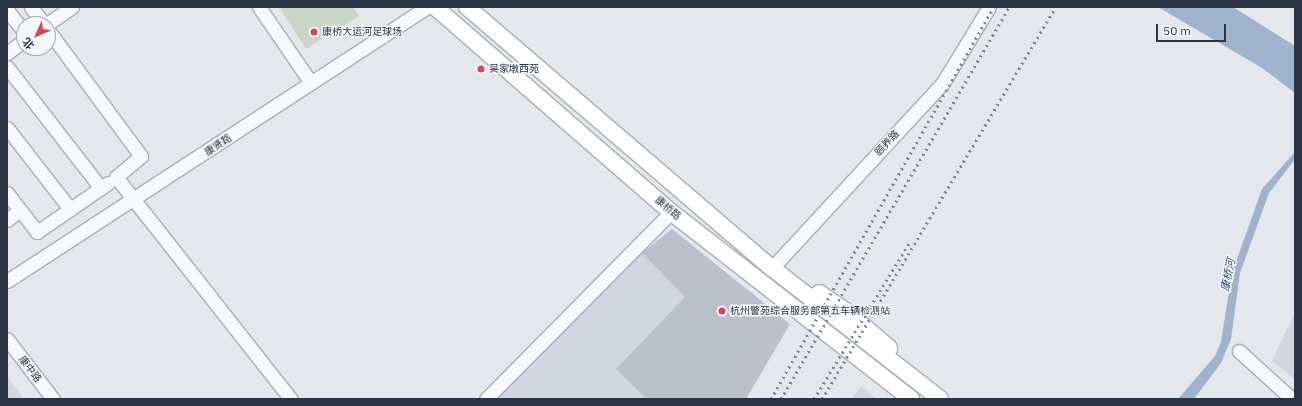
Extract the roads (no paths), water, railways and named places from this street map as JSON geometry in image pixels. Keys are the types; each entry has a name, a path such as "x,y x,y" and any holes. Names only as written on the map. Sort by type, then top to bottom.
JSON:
{"main road":[{"name":"康桥路","path":"435,7 672,212 911,399"},
{"name":"康桥路","path":"467,7 772,268 937,397"}],"street":[{"path":"31,7 38,16"},
{"path":"56,18 72,7"},
{"path":"259,7 311,82"},
{"name":"康贤路","path":"7,281 427,7"},
{"name":"颐养路","path":"772,268 942,84 989,7"},
{"path":"7,10 16,22"},
{"path":"7,193 37,232 101,188 141,156 56,41"},
{"path":"7,53 16,46"},
{"path":"7,67 101,188"},
{"path":"7,128 70,209"},
{"path":"116,177 291,399"},
{"path":"7,220 20,210"},
{"path":"490,398 672,212"},
{"name":"康中路","path":"7,339 53,399"},
{"path":"1239,351 1292,399"}],"water":[{"path":"1158,7 1233,7 1295,46 1295,93 1262,68"},
{"path":"1295,152 1295,159 1269,193 1240,273 1231,339 1221,363 1194,399 1178,399 1215,356 1221,342 1232,273 1262,189"}],"railway":[{"path":"771,399 994,7"},
{"path":"781,399 1009,7"},
{"path":"822,399 1056,7"},
{"path":"814,399 911,240"}],"place":[{"name":"康桥大运河足球场","path":"314,32"},
{"name":"吴家墩西苑","path":"481,69"},
{"name":"杭州警苑综合服务部第五车辆检测站","path":"722,311"}],"water label":[{"name":"康桥河","path":"1228,275"}]}
